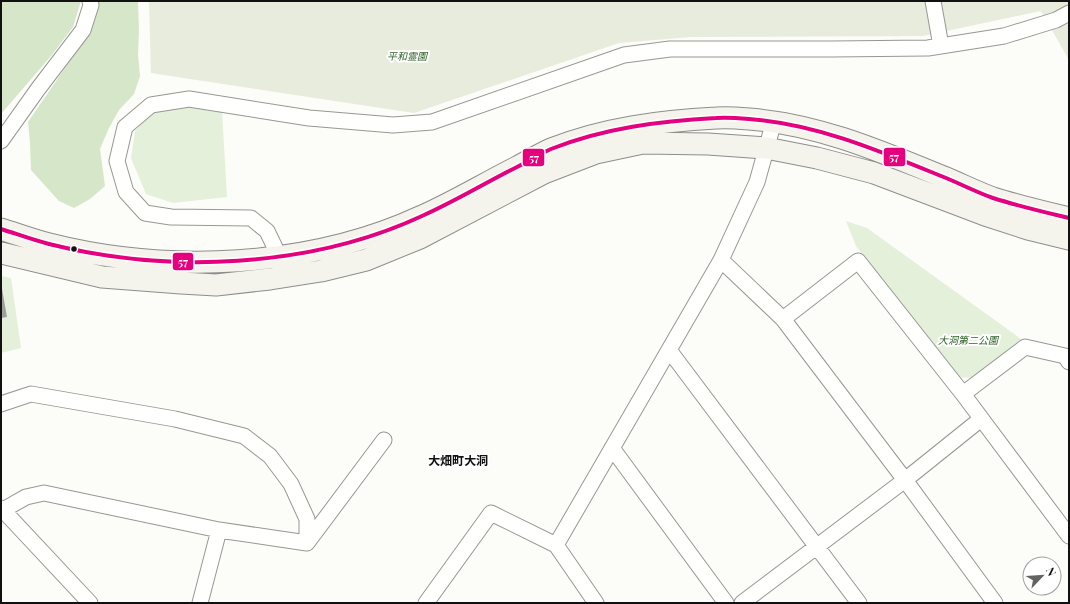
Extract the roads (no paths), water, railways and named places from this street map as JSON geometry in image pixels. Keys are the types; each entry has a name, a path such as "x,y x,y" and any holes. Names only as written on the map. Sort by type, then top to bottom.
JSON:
{"street":[{"path":"1,141 38,88 83,30 91,5 90,1"},
{"path":"933,1 941,46"},
{"path":"279,256 266,230 251,218 171,218 145,213 126,192 117,161 125,127 151,106 189,99 309,118 393,124 432,122 624,55 670,48 928,48 1004,36 1056,20 1069,13"},
{"path":"1,229 49,244 112,256 191,263 225,262 279,256 329,248 373,235 422,216 551,150 605,132 652,123 720,117 774,121 828,133 883,152 992,198 1069,218"},
{"path":"556,545 721,260 757,182 774,121"},
{"path":"1,253 102,276 216,285 321,271 366,260 420,238 544,173 596,153 643,143 708,144 766,148 816,158 874,173 985,215 1028,229 1069,238"},
{"path":"721,260 784,320 905,480 995,603"},
{"path":"784,320 858,261 963,394 1069,536"},
{"path":"963,394 1025,347 1065,356 1069,362"},
{"path":"669,350 859,603"},
{"path":"1,404 31,394 175,419 244,436 270,456 291,484 307,519 307,543"},
{"path":"742,603 818,547 981,419"},
{"path":"307,543 384,440"},
{"path":"612,448 726,603"},
{"path":"90,603 2,509 26,497 44,493 219,530 307,543"},
{"path":"426,603 491,512 556,545 593,602"},
{"path":"200,603 219,530"}],"district":[{"name":"大畑町大洞","path":"458,460"}],"park label":[{"name":"平和霊園","path":"407,56"},
{"name":"大洞第二公園","path":"968,340"}]}
